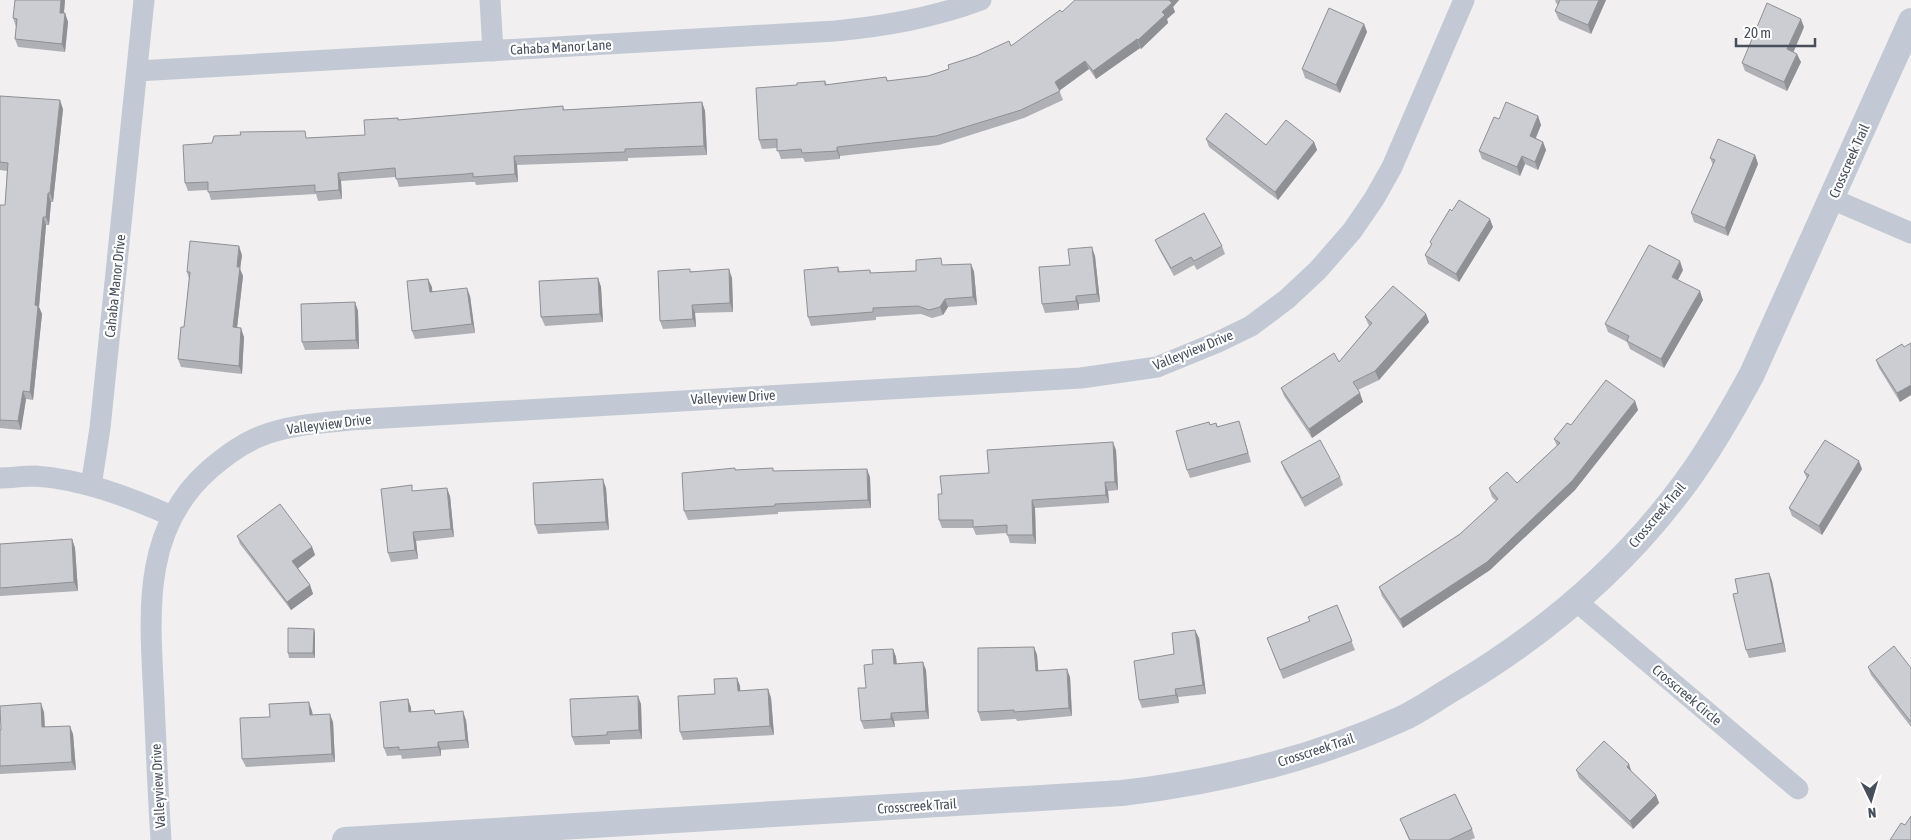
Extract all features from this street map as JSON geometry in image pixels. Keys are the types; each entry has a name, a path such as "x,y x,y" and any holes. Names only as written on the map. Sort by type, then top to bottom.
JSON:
{"street":[{"name":"Cahaba Manor Drive","path":"91,486 101,418 144,0"},
{"path":"490,0 493,51"},
{"name":"Cahaba Manor Lane","path":"137,71 836,31 903,23 944,13 981,0"},
{"name":"Valleyview Drive","path":"161,840 151,599 160,543 172,516 197,480 225,456 260,436 296,426 370,418 1081,378 1157,367 1209,346 1251,326 1287,299 1318,270 1352,231 1374,199 1392,167 1464,0"},
{"name":"Crosscreek Trail","path":"345,840 1093,795 1179,787 1298,758 1403,718 1491,666 1536,634 1576,601 1628,549 1685,482 1723,426 1752,374 1911,21"},
{"path":"1832,199 1911,233"},
{"path":"0,478 35,476 91,486 139,502 172,516"},
{"name":"Crosscreek Circle","path":"1576,601 1798,789"}],"building":[{"path":"15,0 61,0 60,13 65,13 62,44 15,39 17,19 13,18"},
{"path":"1075,0 1169,0 1172,3 1162,12 1165,15 1138,40 1093,71 1085,61 1055,82 1060,91 1021,110 936,136 837,147 837,151 802,153 801,149 777,151 777,139 759,140 756,88 825,81 825,85 886,77 887,81 928,76 949,69 948,65 976,56 1009,41 1011,46 1060,10 1062,12"},
{"path":"1560,0 1599,0 1588,25 1555,11"},
{"path":"1767,3 1801,19 1787,49 1797,54 1784,82 1742,63"},
{"path":"1329,8 1364,24 1336,85 1302,69"},
{"path":"0,96 60,100 50,193 48,193 46,217 43,217 35,305 38,306 30,392 23,391 18,421 0,420 0,205 5,205 8,163 0,162"},
{"path":"702,102 704,146 625,149 625,152 514,156 515,174 473,177 473,173 396,179 395,168 338,173 339,190 315,192 315,185 208,192 208,182 185,183 183,145 212,143 214,136 241,135 240,132 305,131 306,138 365,135 364,120 398,118 398,120 563,106 563,110"},
{"path":"1506,102 1538,116 1530,136 1543,142 1535,162 1522,156 1517,167 1479,151 1494,117 1499,119"},
{"path":"1226,113 1266,145 1286,120 1314,142 1275,192 1206,139"},
{"path":"1718,139 1755,155 1725,228 1691,213 1715,160 1710,158"},
{"path":"1459,200 1490,219 1456,274 1425,255 1432,244 1430,242 1450,209 1452,211"},
{"path":"1204,213 1222,246 1194,261 1191,257 1171,268 1155,240"},
{"path":"190,241 239,246 237,267 240,267 233,327 241,328 239,366 178,359 181,327 184,327 190,272 187,272"},
{"path":"1649,245 1680,261 1672,277 1700,291 1661,359 1627,341 1629,336 1605,324"},
{"path":"1092,247 1097,294 1076,296 1076,301 1042,304 1039,267 1070,265 1068,249"},
{"path":"941,258 942,265 971,264 973,297 945,299 940,307 929,310 918,306 873,308 873,312 808,317 804,270 838,267 838,272 870,270 870,273 916,271 916,260"},
{"path":"690,269 690,272 729,269 730,303 692,305 693,319 660,321 658,271"},
{"path":"598,278 600,314 541,317 539,281"},
{"path":"428,279 430,292 467,288 472,324 412,331 407,281"},
{"path":"1393,286 1426,314 1375,371 1353,382 1360,393 1309,429 1281,388 1334,353 1339,362 1372,323 1365,317"},
{"path":"355,302 356,340 302,342 301,304"},
{"path":"1911,343 1911,385 1897,393 1876,360 1902,344 1904,347"},
{"path":"1606,380 1635,401 1572,481 1487,562 1400,619 1379,587 1460,534 1498,499 1489,488 1507,472 1517,483 1560,443 1554,439 1567,423 1571,425"},
{"path":"1239,421 1248,453 1187,470 1176,431 1209,422 1210,425 1216,423 1217,427"},
{"path":"1320,440 1340,477 1302,498 1281,462"},
{"path":"1825,440 1859,461 1819,526 1789,508 1809,475 1804,472"},
{"path":"1113,442 1115,482 1105,482 1106,495 1032,500 1033,535 1007,535 1007,525 973,527 973,520 939,520 938,494 942,494 940,476 989,473 987,450"},
{"path":"735,468 735,470 773,468 773,471 867,469 868,500 775,504 775,506 684,511 682,473"},
{"path":"603,479 606,522 535,525 533,483"},
{"path":"412,485 412,491 447,488 451,529 413,532 415,550 388,553 381,489"},
{"path":"280,504 312,547 292,561 310,585 287,602 237,536"},
{"path":"72,539 74,582 0,588 0,544"},
{"path":"1769,573 1783,643 1746,650 1733,594 1738,593 1735,579"},
{"path":"1337,605 1352,641 1280,670 1267,638 1310,621 1308,617"},
{"path":"288,628 314,629 313,653 288,653"},
{"path":"1195,630 1203,685 1175,689 1176,695 1139,700 1134,661 1174,654 1172,633"},
{"path":"1894,646 1911,668 1911,722 1868,667"},
{"path":"1034,647 1036,671 1067,669 1069,708 1014,712 1014,710 978,712 978,648"},
{"path":"893,649 894,664 923,662 926,711 891,713 891,719 861,721 858,688 866,688 864,665 873,664 872,650"},
{"path":"737,678 738,691 768,689 770,726 680,732 678,696 715,694 714,679"},
{"path":"638,696 639,730 607,732 607,735 572,737 570,699"},
{"path":"408,699 409,712 434,710 435,714 463,711 466,740 438,742 438,747 399,750 399,747 384,748 380,702"},
{"path":"309,702 310,715 330,714 332,754 242,759 240,718 270,717 269,704"},
{"path":"41,703 42,727 70,726 72,762 0,766 0,706"},
{"path":"1604,741 1629,764 1627,767 1656,795 1630,821 1576,770"},
{"path":"1455,794 1472,829 1449,840 1410,840 1400,819"},
{"path":"1911,816 1911,840 1890,840 1901,823 1905,825"}]}
